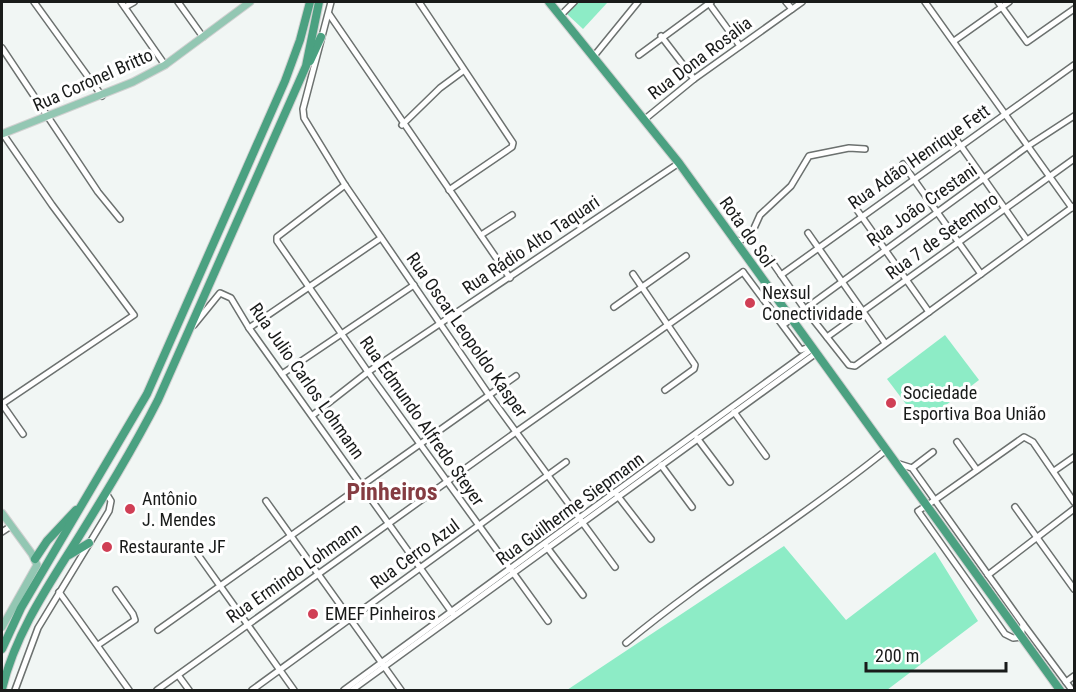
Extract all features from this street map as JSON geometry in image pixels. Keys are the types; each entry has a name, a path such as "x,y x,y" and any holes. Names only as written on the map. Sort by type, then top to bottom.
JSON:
{"highway":[{"path":"2,649 21,608 147,394 285,81 300,40 310,2"},
{"path":"306,66 319,2"},
{"name":"Rota do Sol","path":"549,2 679,163 735,242 786,322 894,463 1060,690"},
{"path":"2,689 21,634 149,418 322,33"},
{"path":"35,559 43,546 88,496"},
{"path":"67,557 89,543"}],"main road":[{"name":"Rua Coronel Britto","path":"2,134 102,96 165,64 250,2"},
{"path":"2,513 28,548 37,567 2,627"},
{"path":"28,548 43,546"},
{"path":"2,620 35,559"}],"street":[{"path":"34,2 102,96"},
{"path":"134,2 123,4 165,64"},
{"path":"178,2 203,37"},
{"path":"322,33 331,2"},
{"path":"419,2 463,71 511,139 512,147 449,190"},
{"path":"561,15 574,2"},
{"path":"594,56 638,2"},
{"path":"639,55 709,2 740,46"},
{"path":"786,2 792,9"},
{"name":"Rua Dona Rosalia","path":"645,119 694,79 802,2"},
{"path":"770,259 804,308 849,365 855,366 1073,207 925,2"},
{"path":"954,42 1000,4 1009,2"},
{"path":"1000,4 1027,42 1074,9"},
{"path":"328,14 510,278"},
{"path":"322,33 337,28"},
{"name":"Rua Oscar Leopoldo Kasper","path":"322,33 303,115 345,185 489,395 615,567"},
{"path":"662,36 694,79"},
{"path":"2,48 98,192 120,219"},
{"name":"Rua Adão Henrique Fett","path":"781,275 1074,65"},
{"path":"402,124 440,88 463,71"},
{"name":"Rua João Crestani","path":"786,322 984,181 1028,146 1073,116"},
{"path":"951,132 1027,240"},
{"path":"2,134 134,315 2,404 22,434"},
{"path":"735,242 750,237 763,210 792,186 808,156 849,148 865,148"},
{"name":"Rua 7 de Setembro","path":"827,337 1074,159"},
{"name":"Rua Rádio Alto Taquari","path":"313,415 368,372 679,163"},
{"path":"903,164 981,274"},
{"name":"Rua Edmundo Alfredo Steyer","path":"345,185 276,237 368,372 548,621"},
{"path":"850,200 929,312"},
{"path":"481,235 512,215"},
{"path":"808,233 885,343"},
{"path":"249,328 381,238"},
{"path":"614,307 686,256"},
{"path":"747,260 743,272 786,322"},
{"name":"Rua Ermindo Lohmann","path":"157,690 743,272"},
{"path":"633,274 695,365 694,369 665,390"},
{"path":"282,374 414,285"},
{"name":"Rua Julio Carlos Lohmann","path":"190,328 217,296 224,292 231,298 249,328 453,615"},
{"name":"Rua Guilherme Siepmann","path":"345,690 512,573 546,545 661,464 809,352"},
{"path":"158,630 516,376"},
{"path":"733,411 766,456"},
{"path":"697,437 730,482"},
{"path":"927,508 934,500 1024,437 1034,442 1074,502"},
{"path":"957,442 977,470"},
{"path":"626,643 668,608 824,500 885,451"},
{"path":"912,468 933,452"},
{"path":"1054,471 1074,457"},
{"name":"Rua Cerro Azul","path":"252,690 479,527 546,474 566,462"},
{"path":"894,463 912,468 1072,690"},
{"path":"661,464 692,507"},
{"path":"15,690 38,628 111,506 106,493"},
{"path":"616,494 651,540"},
{"path":"266,501 401,690"},
{"path":"1015,507 1074,589"},
{"path":"988,574 1074,509"},
{"path":"2,532 11,526"},
{"path":"546,545 583,595"},
{"path":"196,552 294,690"},
{"path":"98,645 135,620 135,616 116,590"},
{"path":"59,592 129,690"},
{"path":"1021,637 1023,624"},
{"name":"Rua Guilherme Siepmann","path":"352,690 383,665"},
{"path":"178,675 189,690"},
{"path":"1066,682 1074,676"}],"green space":[{"path":"578,2 607,3 583,29 567,14"},
{"path":"945,335 979,380 921,424 887,379"},
{"path":"784,546 846,620 935,552 978,621 887,690 567,690"}],"place":[{"name":"Nexsul Conectividade","path":"750,303"},
{"name":"Sociedade Esportiva Boa União","path":"891,403"},
{"name":"Antônio J. Mendes","path":"130,509"},
{"name":"Restaurante JF","path":"107,547"},
{"name":"EMEF Pinheiros","path":"313,614"}],"district":[{"name":"Pinheiros","path":"392,492"}]}
